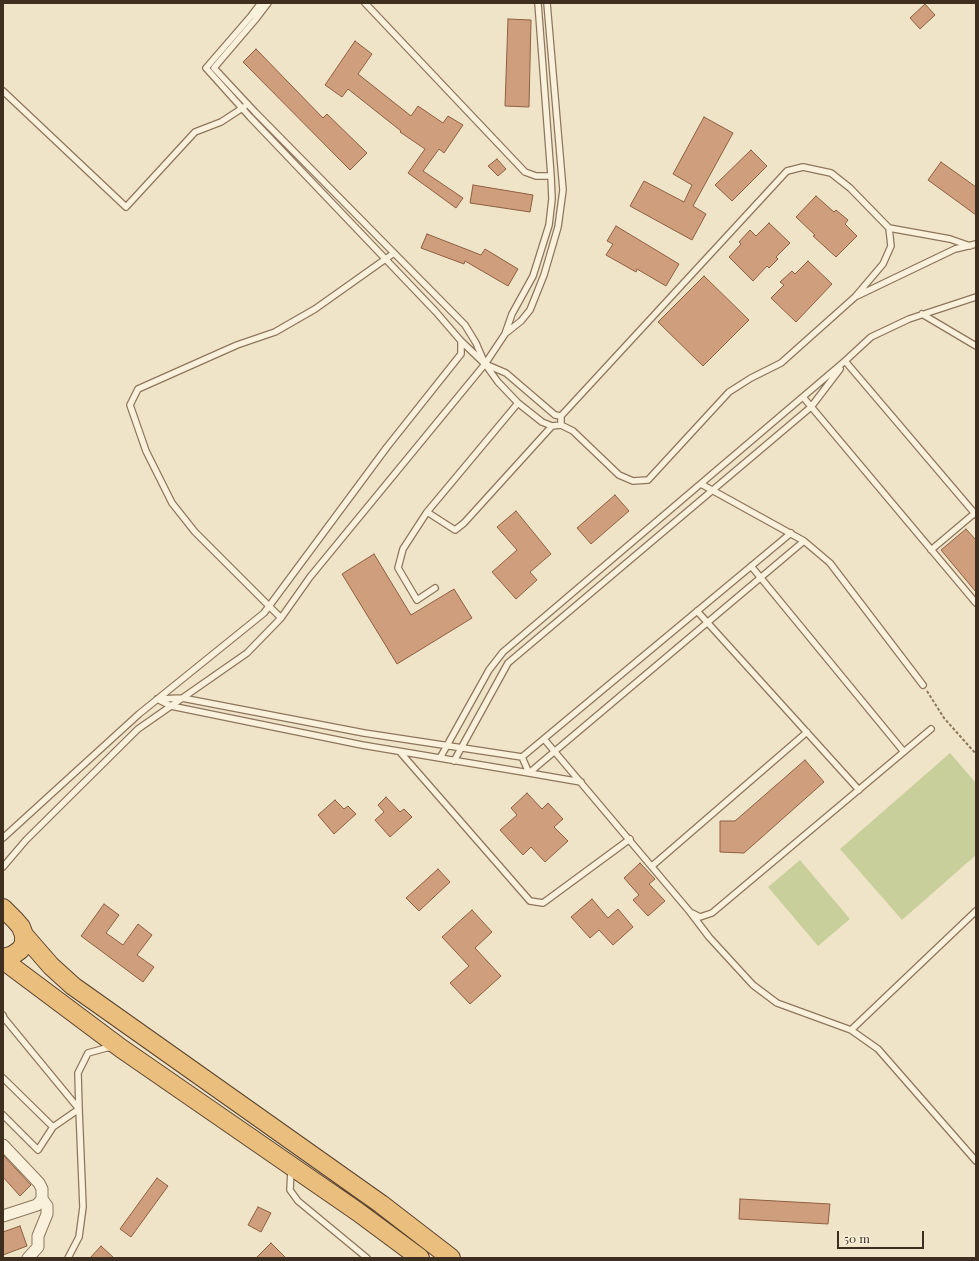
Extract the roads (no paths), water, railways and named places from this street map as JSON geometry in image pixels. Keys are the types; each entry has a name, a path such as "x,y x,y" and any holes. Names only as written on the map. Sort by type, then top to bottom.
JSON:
{"highway":[{"path":"3,908 21,927 24,935 51,966 72,986 381,1204 451,1258"},
{"path":"3,959 20,950 24,944 24,935"},
{"path":"3,959 122,1048 358,1212 420,1258"}],"street":[{"path":"3,1145 39,1183 42,1188 42,1199 47,1206 47,1214 38,1236 38,1247 28,1258"},
{"path":"3,1216 37,1205 42,1199"}],"lane":[{"path":"261,3 206,68 242,109 436,312 461,341 485,364 498,382 518,403 542,422 552,426 561,425 573,431 619,476 633,481 648,480 729,392 751,378 781,363 854,297 882,264 891,246 889,228"},
{"path":"268,3 256,20 214,68 247,104 465,325 476,343 485,364 506,373 555,415 561,416"},
{"path":"365,3 525,172 536,176 551,176"},
{"path":"3,867 26,840 138,729 247,653 282,618 310,577 485,364 505,334 512,314 533,276 543,249 549,225 552,199 538,3"},
{"path":"505,334 530,310 544,275 558,227 563,190 547,3"},
{"path":"3,91 126,207 195,132 221,122 242,109 247,104"},
{"path":"561,425 561,416 787,171 803,167 831,173 850,188 889,228 950,239 973,245"},
{"path":"854,297 954,249 973,245"},
{"path":"282,618 195,532 172,503 146,451 130,406 138,389 237,345 274,332 315,309 394,253"},
{"path":"440,758 489,670 503,652 803,397 871,337 922,314 976,297"},
{"path":"922,314 976,346"},
{"path":"3,838 139,714 264,613 387,447 461,354 461,341"},
{"path":"454,761 508,664 811,407 845,361"},
{"path":"845,361 975,513 932,550"},
{"path":"803,397 976,604"},
{"path":"434,588 417,600 398,568 403,549 428,512 518,403"},
{"path":"428,512 455,530 464,523 552,426"},
{"path":"700,484 791,533 804,541 830,563 922,685"},
{"path":"157,700 182,698 364,733 522,757 791,533"},
{"path":"529,773 804,541"},
{"path":"751,566 904,752"},
{"path":"698,611 859,790"},
{"path":"157,700 171,706 354,744 581,782"},
{"path":"690,912 700,917 712,913 931,729"},
{"path":"652,866 807,732"},
{"path":"544,739 630,839 709,937 753,985 777,1003 850,1030 878,1049 976,1161"},
{"path":"400,752 530,900 543,903 630,839"},
{"path":"522,757 529,773"},
{"path":"850,1030 976,911"},
{"path":"3,1015 79,1109"},
{"path":"68,1258 79,1237 83,1207 78,1073 88,1054 106,1048 122,1048"},
{"path":"3,1078 54,1127"},
{"path":"3,1115 38,1150 54,1127 79,1109"},
{"path":"291,1166 290,1190 298,1201 367,1258"}]}
